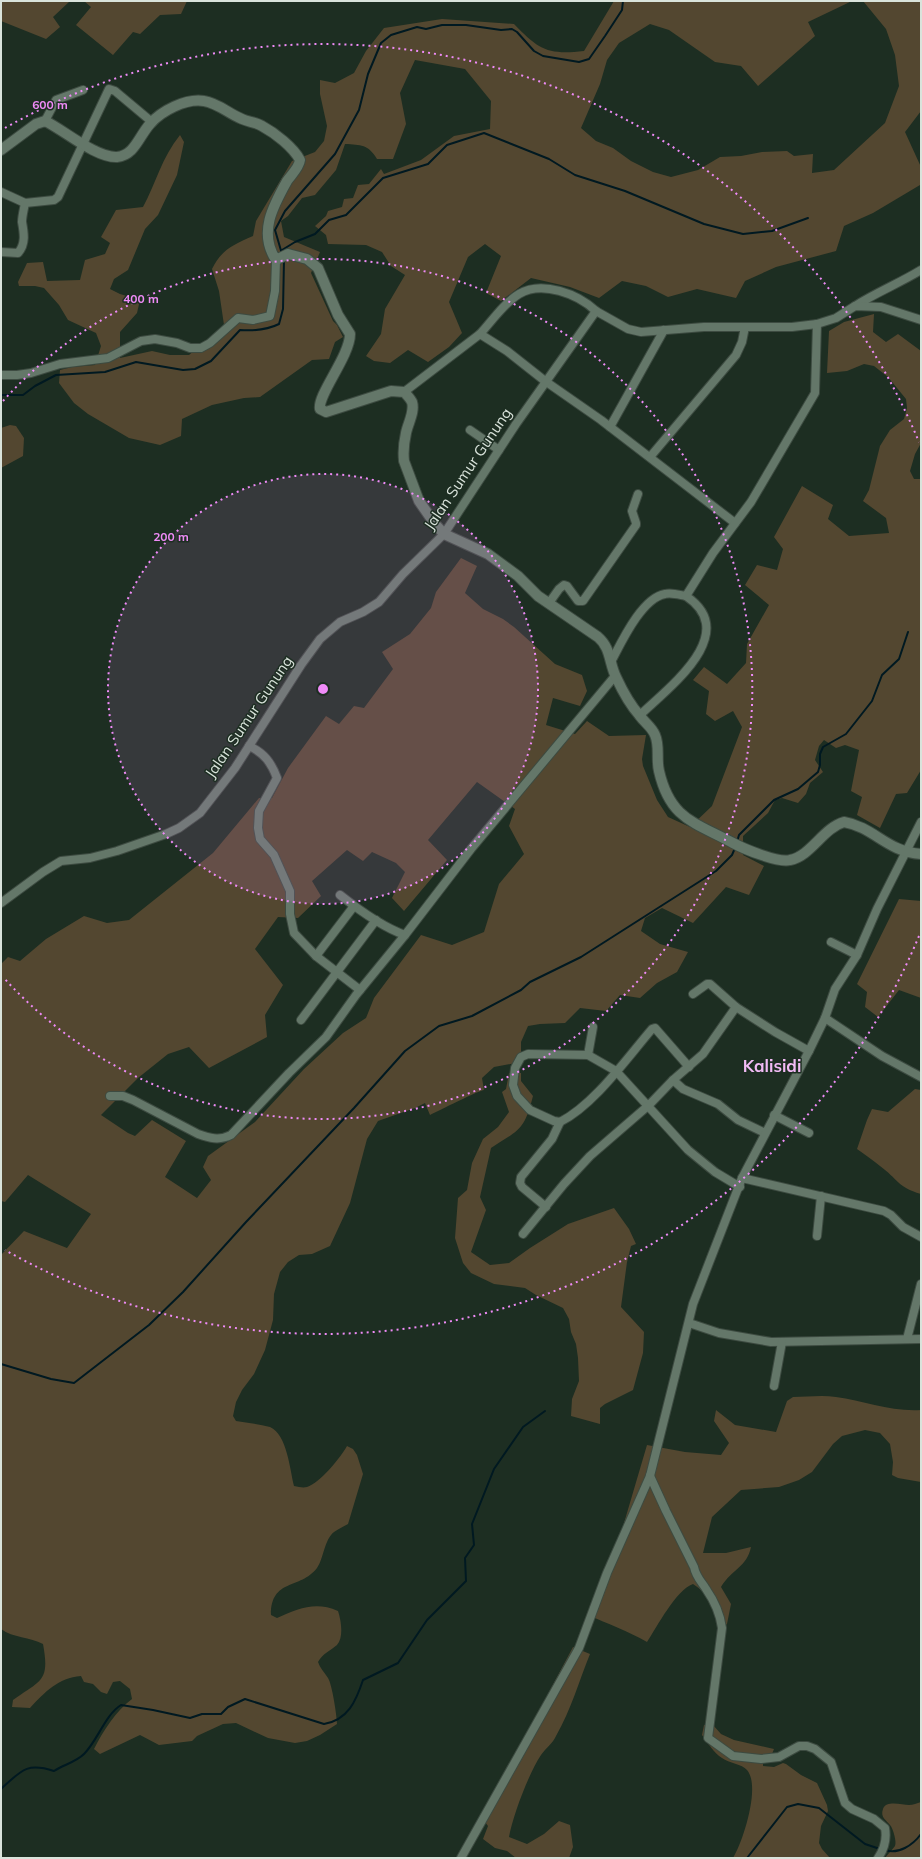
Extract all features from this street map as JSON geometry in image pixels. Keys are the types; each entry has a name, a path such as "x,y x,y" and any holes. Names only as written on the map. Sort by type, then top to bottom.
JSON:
{"street":[{"path":"1,150 36,124 45,121 56,100 82,90"},
{"path":"1,192 25,203 56,200 84,145 109,90 116,91 152,122"},
{"path":"45,121 84,145 111,156 128,154 152,122 178,104 186,101 204,101 240,118 261,125 296,153 299,163 287,181 269,216 268,235 270,250 281,257 308,259 318,268 338,315 350,334 343,358 321,400 320,409 326,412 391,391 397,390 404,392 412,402 412,409 406,433 404,461 419,502 444,534 488,554 549,603 601,640 612,660 615,676 639,716 655,735 658,742 658,769 673,806 696,826 745,850 780,860 791,860 800,855 833,827 844,822 864,829 905,853 921,854"},
{"path":"1,252 11,254 18,253 20,250 24,236 22,221 25,203"},
{"path":"1,375 31,373 60,364 108,358 141,341 155,339 177,343 190,348 201,348 210,343 238,318 253,320 270,316 281,257"},
{"path":"404,392 480,334 518,294 530,289 546,289 561,292 587,302 596,311 628,329 641,332 704,327 817,324 836,318 878,292 898,284 921,270"},
{"path":"878,292 881,307"},
{"path":"855,306 881,307 921,320"},
{"name":"Jalan Sumur Gunung","path":"1,903 43,872 61,861 90,858 117,851 179,828 200,813 235,768 301,665 320,639 340,622 363,612 379,602 403,574 444,534 545,381 596,311"},
{"path":"686,596 713,553 751,502 815,393 817,324"},
{"path":"650,458 736,355 742,342 745,327"},
{"path":"610,426 664,330"},
{"path":"480,334 507,350 545,381 610,426 736,523"},
{"path":"470,430 499,450"},
{"path":"549,603 564,585 567,586 578,601 583,601 636,525 632,510 638,494"},
{"path":"612,660 628,629 654,598 666,593 686,596 692,600 703,614 708,626 707,637 695,661 639,716"},
{"path":"110,1096 123,1096 133,1100 198,1134 209,1138 224,1138 231,1135 289,1073 326,1037 360,990 405,935 471,849 615,676"},
{"path":"249,746 265,756 273,767 277,778 259,811 258,828 260,839 274,855 290,891 290,914 294,933 316,956 360,990"},
{"path":"461,1858 579,1648 607,1573 650,1476 693,1304 708,1262 740,1187 742,1178 825,1018 835,989 857,955 877,909 921,822"},
{"path":"340,895 376,920 405,935"},
{"path":"316,956 354,906"},
{"path":"301,1020 376,920"},
{"path":"831,942 857,955"},
{"path":"693,994 707,984 710,984 736,1007 775,1032 809,1050"},
{"path":"523,1234 564,1184 590,1156 649,1105 673,1080 703,1054 736,1007"},
{"path":"825,1018 882,1056 921,1077"},
{"path":"588,1055 593,1027"},
{"path":"546,1207 522,1187 520,1179 552,1139 560,1122 587,1103 652,1029 655,1028 689,1067"},
{"path":"560,1122 554,1121 530,1110 517,1096 513,1085 515,1068 522,1057 528,1054 588,1055 616,1071 649,1105 688,1150 716,1172 740,1187"},
{"path":"673,1080 683,1089 718,1104 738,1120 765,1133"},
{"path":"774,1115 809,1133"},
{"path":"742,1178 887,1212 903,1227 921,1237"},
{"path":"817,1236 821,1196"},
{"path":"907,1339 921,1284"},
{"path":"689,1323 719,1333 782,1342 921,1339"},
{"path":"774,1386 782,1342"},
{"path":"650,1476 694,1567 696,1575 706,1588 720,1614 722,1628 708,1738 733,1756 761,1759 779,1757 799,1746 807,1746 815,1749 830,1762 845,1803 852,1809 874,1819 885,1828 886,1838 879,1857"}],"shaded area":[{"path":"1,1 70,1 53,17 60,27 46,39 1,21"},
{"path":"84,1 187,1 181,14 160,15 140,34 133,32 113,55 76,25 91,7"},
{"path":"614,1 852,1 808,22 815,36 758,86 741,66 715,62 669,30 650,24 619,43 607,60 600,84 581,128 596,141 613,148 631,161 653,172 671,177 698,170 720,157 741,156 762,152 787,151 794,156 813,154 812,173 834,170 885,123 899,86 895,55 886,29 863,1 921,1 921,111 905,132 921,167 920,185 873,213 844,226 836,251 776,267 745,281 736,298 697,289 668,297 646,286 622,281 599,298 570,287 531,278 501,301 486,293 501,256 485,244 468,257 449,302 462,333 449,347 428,362 408,350 390,363 374,361 366,356 381,334 385,309 405,275 391,266 382,252 366,245 328,244 326,235 315,226 326,216 328,211 342,207 344,199 353,198 358,185 369,184 381,169 384,174 421,160 454,136 490,129 491,101 465,69 415,60 400,93 406,124 393,159 377,159 370,150 364,146 345,144 336,170 315,195 302,198 288,216 281,221 284,237 320,252 311,273 333,321 337,325 343,337 335,342 329,359 312,360 260,397 244,398 212,405 182,419 181,436 160,445 129,438 88,414 74,403 59,383 60,370 72,367 95,365 101,346 96,333 68,320 59,305 44,288 35,286 19,286 18,282 27,263 43,262 47,281 80,280 85,260 105,254 110,243 101,237 116,210 143,207 168,152 180,135 184,142 177,175 158,215 145,229 128,270 114,279 110,289 120,294 140,300 137,313 120,332 120,358 152,351 170,355 189,355 224,325 219,291 212,269 224,252 253,236 256,221 292,161 315,152 324,141 327,126 320,94 320,80 335,83 354,73 366,51 384,28 442,19 514,24 530,40 545,49 561,52 584,51"},
{"path":"874,314 873,332 886,342 898,334 921,351 921,443 915,454 910,471 914,479 921,479 921,770 907,793 896,794 880,828 857,815 862,797 851,791 859,750 845,745 836,748 824,740 819,746 815,760 823,772 810,783 806,794 798,803 782,798 775,800 768,813 743,836 743,855 764,866 749,895 726,887 693,923 662,908 645,918 641,931 660,944 688,952 677,972 657,983 640,998 620,995 606,1011 580,1008 565,1023 528,1026 521,1042 521,1062 494,1067 482,1078 484,1090 430,1115 425,1103 378,1121 367,1139 350,1203 330,1246 312,1254 299,1255 288,1262 280,1272 274,1294 273,1320 265,1350 254,1374 242,1390 236,1402 233,1416 236,1421 270,1427 276,1431 287,1453 294,1486 307,1487 312,1485 335,1463 347,1446 353,1449 357,1455 363,1474 348,1524 331,1535 317,1568 310,1575 281,1590 276,1595 272,1603 271,1615 277,1618 299,1609 314,1606 330,1608 338,1611 341,1638 337,1645 322,1656 318,1662 330,1681 337,1724 307,1741 295,1743 268,1738 236,1723 223,1724 197,1736 192,1741 159,1745 140,1735 100,1754 94,1749 101,1735 115,1715 132,1699 130,1689 120,1681 113,1682 107,1694 101,1692 93,1684 84,1682 81,1676 73,1677 52,1687 30,1708 12,1707 13,1700 37,1684 41,1679 44,1673 45,1656 43,1644 11,1634 1,1629 1,1255 24,1231 67,1248 91,1214 28,1175 5,1202 1,1201 1,964 8,957 20,961 46,939 84,916 107,923 129,920 213,853 259,798 272,798 288,768 326,716 339,724 354,706 364,708 393,669 382,652 410,634 431,608 436,592 461,558 477,566 465,593 483,609 503,619 514,627 555,664 582,675 587,691 580,706 553,698 546,725 575,734 587,721 609,736 646,735 642,759 643,766 657,800 668,817 690,827 712,806 742,727 733,711 715,721 706,714 709,691 693,680 704,667 727,684 746,663 747,644 769,605 745,585 757,565 777,570 783,549 774,537 802,486 833,505 828,519 849,536 889,533 886,518 863,501 869,490 880,446 890,430 904,419 907,408 906,399 888,377 874,366 864,364 847,371 827,373 829,331 844,322","holes":["477,782 515,809 509,826 524,854 499,884 484,932 452,945 421,935 374,998 366,1018 343,1033 304,1069 255,1122 208,1156 203,1167 211,1180 197,1198 165,1177 186,1141 152,1120 135,1136 101,1115 138,1078 168,1054 189,1047 209,1068 267,1037 265,1015 283,985 255,949 278,917 298,918 321,896 312,881 347,850 363,861 372,852 396,863 405,872 392,898 404,911 447,860 428,840"]},
{"path":"10,425 16,426 24,438 23,456 1,468 1,428"},
{"path":"899,899 921,901 921,998 899,990 878,1017 865,1007 867,992 857,984"},
{"path":"509,1073 521,1073 521,1081 533,1096 527,1116 520,1128 491,1148 480,1197 486,1210 471,1252 490,1265 509,1263 568,1224 614,1208 629,1229 636,1244 631,1246 627,1262 621,1307 644,1332 643,1353 633,1390 600,1408 600,1424 571,1416 572,1399 579,1381 578,1358 569,1319 563,1308 525,1288 494,1284 471,1273 463,1263 455,1238 458,1198 467,1190 472,1163 483,1139 498,1127 509,1112 502,1092 506,1089"},
{"path":"915,1089 921,1090 921,1194 902,1185 857,1149 872,1109 888,1112"},
{"path":"831,1396 889,1408 921,1410 921,1482 898,1478 892,1475 893,1462 890,1444 880,1433 865,1430 842,1436 833,1444 812,1472 799,1480 779,1487 741,1490 712,1517 703,1553 726,1553 751,1547 743,1564 725,1581 721,1587 731,1604 727,1624 720,1630 717,1616 708,1598 693,1584 680,1593 661,1619 647,1642 588,1615 619,1540 647,1445 685,1452 721,1455 729,1443 714,1421 716,1410 735,1425 776,1432 787,1401 793,1397"},
{"path":"573,1647 590,1654 561,1726 553,1741 536,1763 522,1794 509,1837 527,1844 544,1834 559,1821 570,1825 573,1847 569,1858 516,1858 507,1851 495,1848 483,1839 488,1826 482,1818"},
{"path":"704,1725 713,1725 721,1734 734,1740 774,1749 772,1754 763,1761 763,1766 774,1767 783,1763 801,1775 817,1783 827,1805 828,1811 821,1826 819,1843 830,1858 733,1858 746,1827 749,1814 752,1788 751,1778 745,1768 725,1760 714,1751 702,1735"},
{"path":"921,1802 921,1858 885,1858 895,1846 895,1841 891,1827 882,1814 883,1809 885,1806 891,1804 910,1805"}],"waterway":[{"path":"282,254 275,230 285,211 335,154 359,110 368,74 381,43 391,35 417,27 426,29 442,25 466,25 501,30 512,29 517,32 534,51 543,56 579,62 589,59 622,10 623,1"},
{"path":"282,250 295,242 315,234 329,220 346,215 383,178 428,164 447,145 484,133 549,159 575,175 625,191 704,224 743,234 772,231 808,218"},
{"path":"1,395 23,395 35,386 56,375 105,372 136,362 183,370 195,369 211,361 240,330 260,330 279,324 283,309 284,260"},
{"path":"737,842 739,835 774,800 798,789 818,772 820,765 820,754 823,747 846,734 872,701 882,675 899,659 908,632"},
{"path":"1,1364 51,1379 74,1383 149,1325 183,1292 405,1051 439,1026 472,1016 521,990 530,982 581,957 716,871 732,855 735,848"},
{"path":"1,1789 24,1770 37,1767 54,1771 81,1757 89,1748 110,1715 121,1705 190,1718 202,1714 221,1714 228,1707 245,1699 324,1724 332,1722 345,1714 354,1702 363,1680 398,1663 427,1620 466,1581 465,1558 474,1545 472,1524 494,1469 523,1427 545,1411"},
{"path":"747,1858 787,1807 798,1804 819,1808 865,1844 880,1849"},
{"path":"885,1850 895,1851 905,1848 914,1842 921,1834"}],"district":[{"name":"Kalisidi","path":"772,1066"}]}
